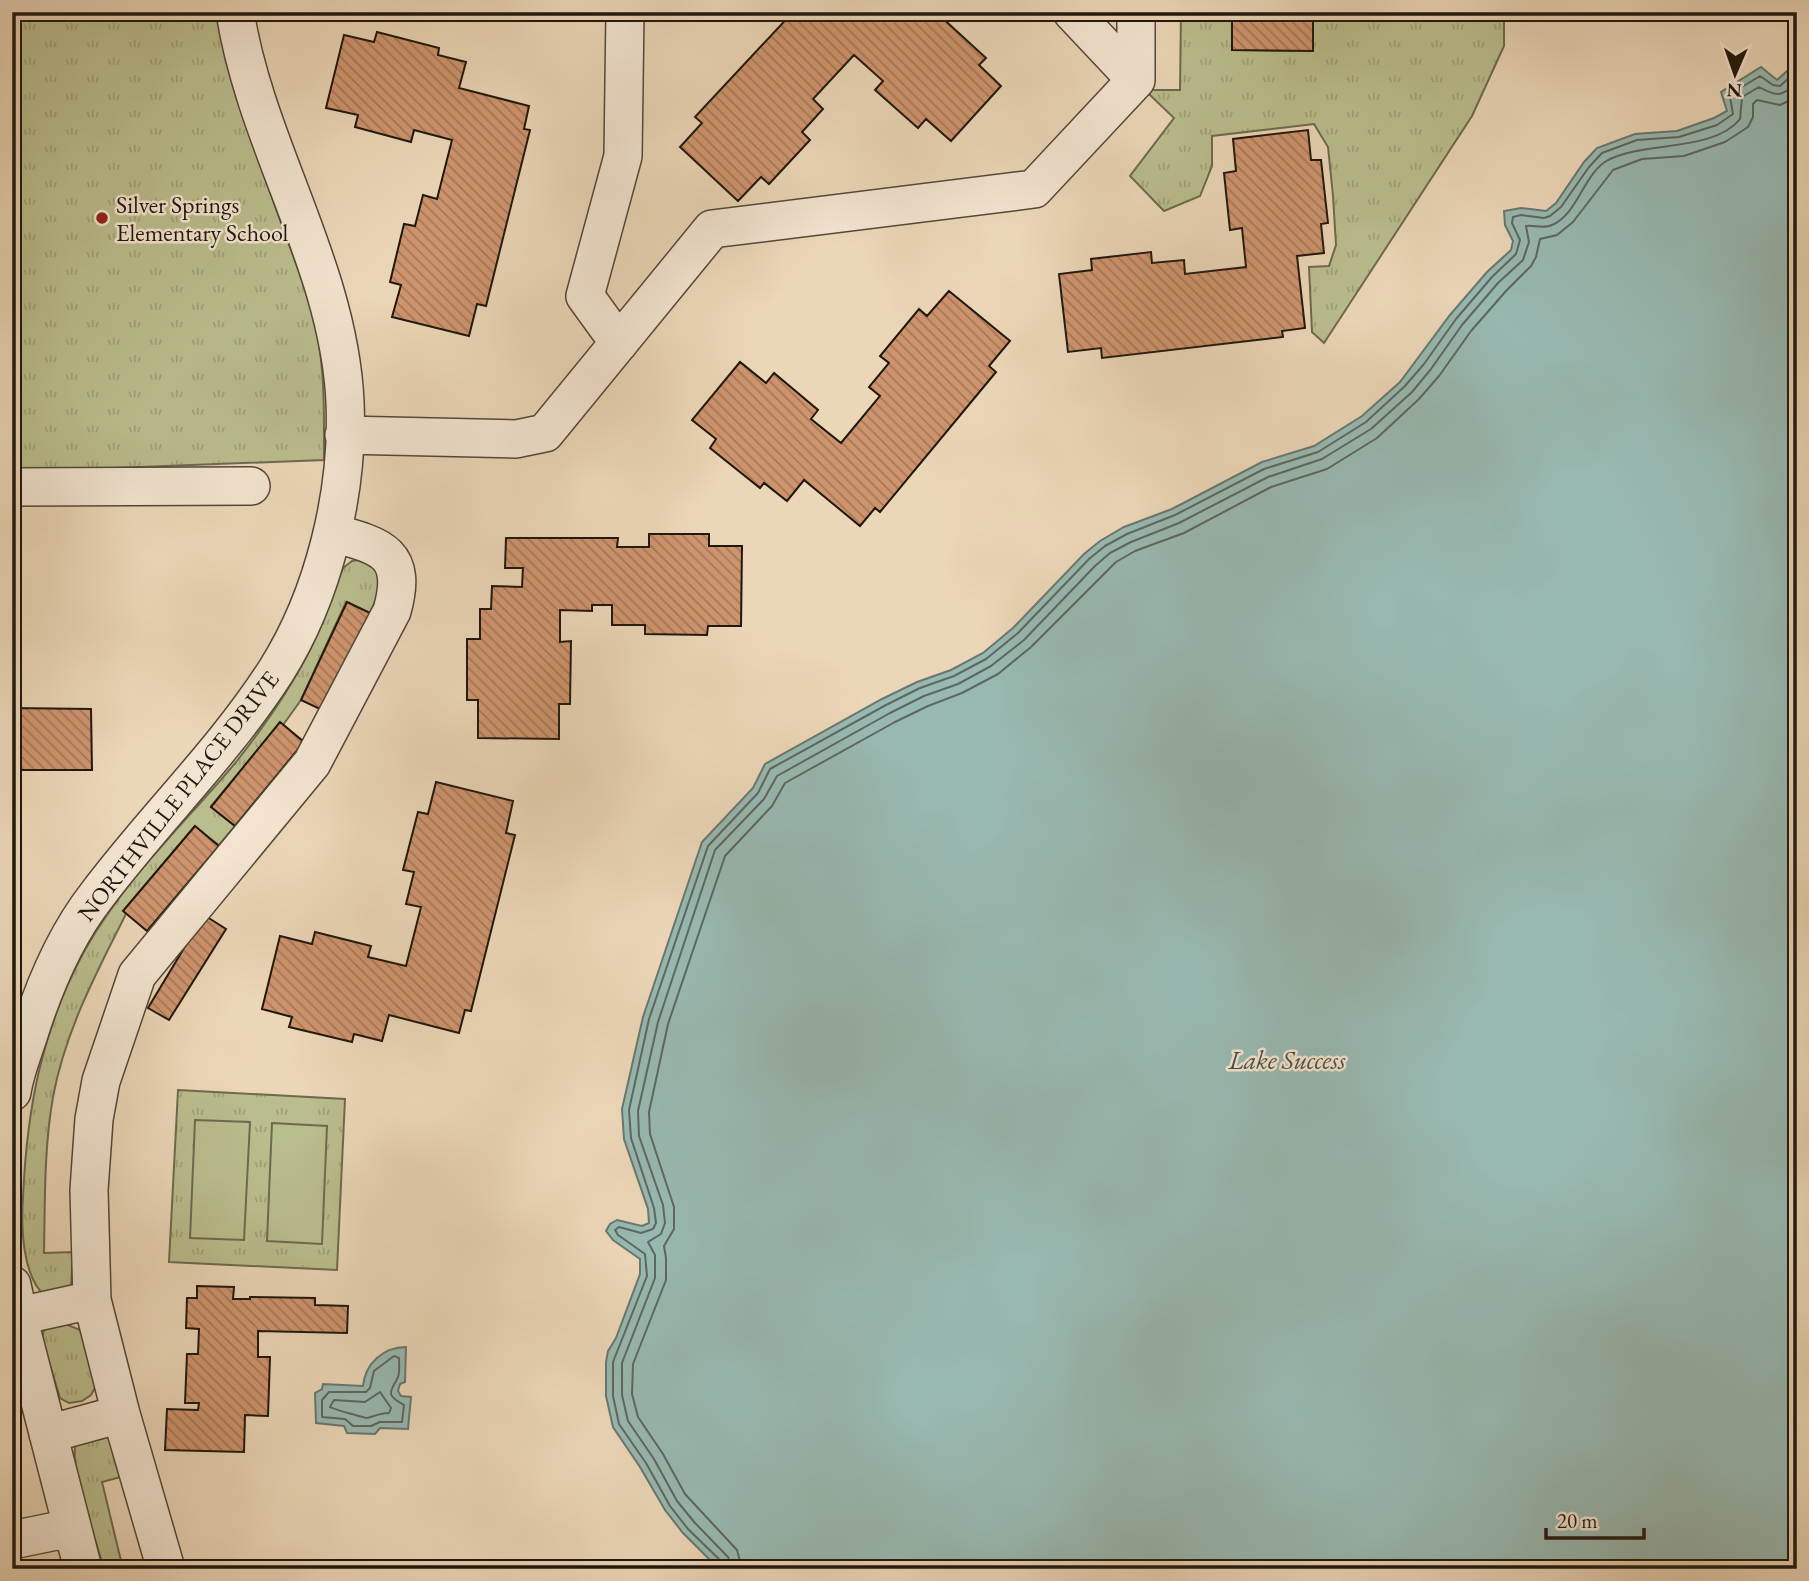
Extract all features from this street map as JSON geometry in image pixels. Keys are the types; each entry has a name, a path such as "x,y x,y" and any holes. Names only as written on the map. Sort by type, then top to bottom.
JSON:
{"street":[{"name":"NORTHVILLE PLACE DRIVE","path":"12,1092 40,999 67,942 95,897 240,722 276,670 303,621 332,533 344,435 345,402 337,335 318,270 269,138 235,12"},
{"path":"619,343 585,296 623,156 625,12"},
{"path":"1072,12 1136,80"},
{"path":"344,435 516,439 545,433 712,229 1034,189 1136,80 1136,12"},
{"path":"12,486 251,486"},
{"path":"166,1569 121,1414 92,1300 89,1190 94,1119 101,1081 137,975 312,763 391,611 398,574 394,562 387,555 355,539 332,533"},
{"path":"83,1569 16,1317 92,1300"},
{"path":"48,1434 121,1414"},
{"path":"12,1540 71,1528"}],"green space":[{"name":"Silver Springs Elementary School","path":"12,12 218,12 246,123 314,319 323,380 324,460 12,472"},
{"path":"1181,12 1232,13 1233,50 1312,51 1313,16 1323,16 1324,12 1504,12 1504,46 1472,116 1324,343 1312,332 1309,267 1329,266 1336,245 1328,147 1314,124 1212,136 1212,166 1200,196 1164,211 1130,176 1174,118 1149,94 1151,90 1180,90"},
{"path":"365,559 377,565 380,578 370,613 346,602 301,700 283,725 280,723 211,806 235,826 219,845 194,827 124,911 126,914 73,1026 58,1073 48,1136 44,1253 73,1252 71,1288 46,1297 32,1277 28,1264 22,1209 33,1100 58,1008 86,948 119,898 236,762 280,702 316,637 343,568 352,561"},
{"path":"178,1090 345,1099 337,1270 169,1262"},
{"path":"195,1120 250,1122 244,1240 190,1238"},
{"path":"272,1123 327,1126 322,1244 267,1241"},
{"path":"61,1322 89,1337 97,1384 91,1395 82,1401 69,1403 60,1398 42,1339 44,1330"},
{"path":"115,1435 128,1475 102,1482 123,1569 104,1569 81,1489 75,1448 79,1438"}],"water":[{"name":"Lake Success","path":"1797,62 1797,1569 719,1569 683,1533 665,1510 613,1427 606,1396 608,1351 616,1338 640,1274 640,1259 613,1240 606,1231 610,1224 617,1220 642,1226 649,1223 648,1209 624,1139 622,1109 643,1017 702,842 753,788 765,764 882,699 917,682 951,670 983,653 1013,628 1084,554 1100,541 1124,527 1172,509 1262,462 1314,446 1362,416 1400,382 1450,315 1487,272 1511,250 1513,241 1505,225 1504,211 1521,208 1546,211 1556,203 1597,148 1635,134 1677,131 1714,118 1727,111 1721,92 1761,67 1777,80"},
{"path":"406,1347 405,1382 400,1384 398,1391 401,1396 411,1397 408,1429 380,1428 375,1434 347,1433 344,1426 316,1423 315,1393 322,1389 323,1384 363,1386 367,1371 377,1358 390,1350"}],"building":[{"path":"793,12 885,12 894,20 901,12 925,12 933,20 938,14 986,58 979,65 1001,86 951,141 926,119 918,128 875,90 883,81 854,55 813,99 823,109 802,132 810,140 769,184 761,177 738,201 680,147 702,123 695,117"},
{"path":"1221,12 1324,12 1324,16 1313,16 1313,51 1232,50 1232,13"},
{"path":"377,32 439,48 438,55 466,62 459,88 529,106 524,129 530,130 486,306 477,304 469,336 392,317 401,285 390,282 404,224 415,226 423,195 437,199 452,140 414,130 411,142 355,127 358,115 326,108 344,35 374,42"},
{"path":"1308,130 1311,160 1321,160 1328,223 1321,224 1324,253 1297,256 1305,328 1282,331 1283,337 1102,358 1101,348 1068,352 1059,274 1092,270 1091,259 1151,252 1152,263 1184,260 1185,274 1246,267 1242,228 1230,230 1224,173 1236,171 1233,139"},
{"path":"949,291 1010,341 989,366 996,372 880,512 875,508 860,526 804,480 787,501 764,483 760,488 710,448 716,439 692,420 740,362 766,383 774,373 818,410 811,419 841,443 880,396 869,387 889,363 880,356 919,309 927,316"},
{"path":"649,534 709,534 709,546 742,546 741,626 708,626 707,635 645,634 645,625 612,625 612,605 592,605 592,611 560,610 560,642 571,641 570,704 559,704 559,739 478,738 478,700 467,700 467,639 480,639 480,609 491,609 492,586 522,587 523,568 505,568 506,538 618,538 617,547 649,547"},
{"path":"347,602 370,613 324,711 301,700"},
{"path":"12,708 91,709 92,770 12,770"},
{"path":"280,722 304,742 235,826 211,807"},
{"path":"436,782 513,801 506,833 515,835 471,1011 465,1010 459,1033 389,1015 382,1041 354,1034 352,1042 289,1027 292,1017 262,1009 280,936 312,944 315,932 371,946 368,957 406,966 421,907 406,904 414,872 403,870 418,812 428,814"},
{"path":"195,826 219,846 147,931 123,911"},
{"path":"204,915 226,929 169,1020 148,1008"},
{"path":"197,1286 234,1287 233,1299 315,1298 315,1305 348,1306 347,1333 258,1331 258,1357 270,1357 268,1416 245,1415 244,1452 165,1450 167,1409 198,1410 199,1403 185,1403 187,1354 198,1354 199,1329 186,1328 187,1298 197,1298"}],"place":[{"name":"Silver Springs Elementary School","path":"102,218"}]}
